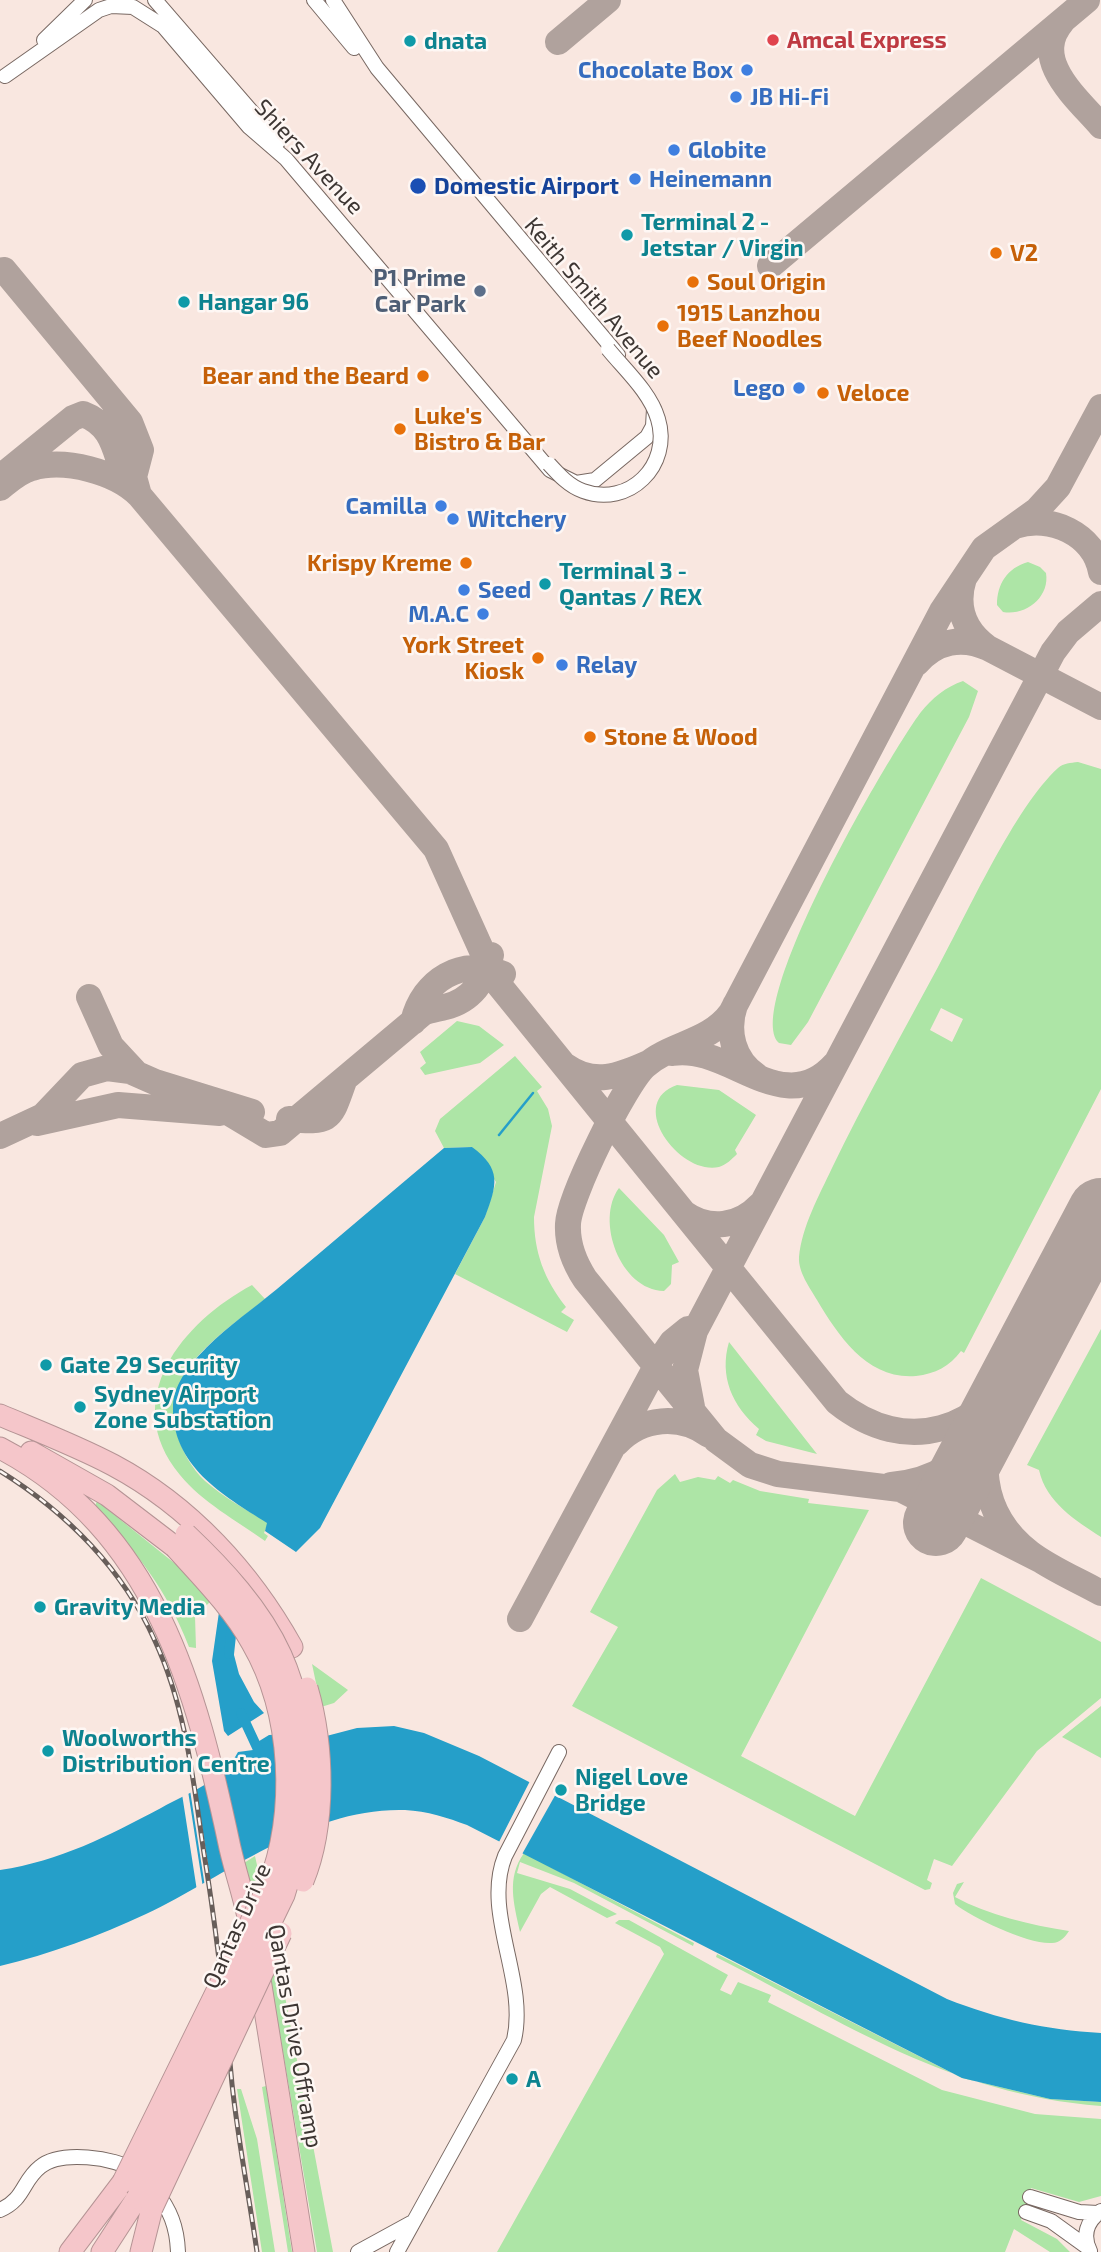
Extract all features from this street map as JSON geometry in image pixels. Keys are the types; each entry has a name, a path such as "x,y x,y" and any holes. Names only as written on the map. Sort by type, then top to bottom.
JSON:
{"highway":[{"name":"Qantas Drive","path":"0,1416 101,1470 139,1495 185,1535 217,1593 252,1642 267,1673 281,1728 286,1769 285,1811 277,1864 137,2196"},
{"name":"Qantas Drive","path":"0,1436 185,1535"},
{"name":"Qantas Drive Offramp","path":"0,1448 40,1472 88,1511 120,1549 145,1586 168,1631 190,1685 210,1754 235,1872 248,1915 304,2252"},
{"path":"102,2252 137,2196 288,1918 305,1875 315,1833 318,1777 315,1724 301,1668 287,1637 259,1592 185,1535"},
{"path":"70,2252 137,2196"},
{"path":"79,2252 137,2196"},
{"path":"112,2252 137,2196"},
{"path":"137,2196 141,2252"}],"street":[{"path":"2,78 85,0"},
{"name":"Keith Smith Avenue","path":"314,0 640,387 655,411 661,440"},
{"name":"Keith Smith Avenue","path":"333,0 377,68 647,390"},
{"name":"Shiers Avenue","path":"159,3 565,480 593,494 626,490 653,470 660,453 661,440"},
{"name":"Shiers Avenue","path":"2,78 106,8 133,8 156,20 250,127 291,166 541,462 570,481 582,484 595,481 651,431 655,413 647,390"},
{"path":"397,2252 514,2039 518,2006 498,1889 500,1870 559,1752"},
{"path":"0,2210 19,2199 40,2166 84,2157 113,2161 124,2164 141,2176 167,2206 177,2230 178,2252"},
{"path":"1030,2197 1079,2213 1099,2212"},
{"path":"1026,2212 1051,2221 1089,2250"},
{"path":"1089,2250 1088,2226 1099,2212"},
{"path":"358,2252 415,2220"}],"green space":[{"path":"1028,562 1046,573 1044,590 1028,608 1003,612 997,605 1001,584 1014,568"},
{"path":"963,681 978,691 969,717 808,1022 791,1045 779,1043 773,1020 781,981 824,879 904,736 930,702 951,686"},
{"path":"1078,762 1101,769 1101,1089 964,1353 961,1351 947,1365 923,1375 899,1375 883,1371 869,1363 845,1341 802,1274 799,1257 807,1223 857,1117 1009,834 1025,808 1060,766","holes":["941,1008 963,1019 952,1042 930,1030"]},
{"path":"457,1021 479,1026 504,1045 480,1063 425,1075 420,1068 426,1063 420,1052"},
{"path":"515,1056 542,1087 537,1091 548,1109 552,1126 534,1217 534,1230 546,1275 566,1307 561,1312 574,1320 567,1332 455,1274 485,1217 496,1182 472,1147 444,1148 435,1131 440,1119"},
{"path":"677,1085 719,1090 756,1115 735,1150 737,1154 724,1165 704,1167 689,1161 675,1150 664,1136 657,1121 656,1107 662,1094"},
{"path":"619,1188 664,1235 679,1262 672,1265 671,1284 664,1291 648,1288 635,1279 616,1251 610,1217 612,1202"},
{"path":"252,1285 265,1299 230,1326 198,1356 177,1391 174,1411 177,1434 192,1465 212,1487 268,1523 264,1533 268,1536 265,1541 209,1502 180,1475 162,1447 155,1418 157,1391 167,1365 183,1341 203,1320"},
{"path":"1101,1329 1101,1537 1063,1510 1048,1492 1039,1470 1027,1465"},
{"path":"729,1342 817,1454 766,1441 756,1435 759,1429 742,1410 730,1390 726,1367"},
{"path":"675,1474 680,1482 698,1477 715,1480 718,1476 730,1483 733,1480 760,1491 809,1499 808,1503 869,1510 741,1756 855,1816 981,1578 1101,1642 1101,1698 1037,1751 952,1866 934,1859 927,1880 932,1883 930,1889 925,1890 572,1706 618,1627 590,1612 657,1490"},
{"path":"97,1501 178,1566 210,1602 195,1616 196,1648 189,1647 171,1608 149,1572 124,1540 94,1509"},
{"path":"312,1664 348,1690 334,1703 321,1707"},
{"path":"1101,1706 1101,1758 1062,1737"},
{"path":"524,1853 694,1943 693,1946 574,1883 520,1862 517,1873 570,1889 617,1914 607,1918 550,1887 541,1894 520,1932 513,1882 518,1862"},
{"path":"255,1856 281,1975 333,2252 317,2252 277,2017 244,1863"},
{"path":"964,1882 955,1897 1010,1918 1069,1931 1052,1943 1030,1940 987,1923 955,1904 953,1893 957,1884"},
{"path":"629,1920 728,1975 720,1990 731,1995 738,1982 771,1995 768,2002 942,2090 1035,2114 1101,2119 1101,2196 1079,2202 1031,2188 1021,2220 1057,2239 1070,2252 1050,2252 1014,2229 1005,2252 497,2252 664,1954 660,1947 615,1923"},
{"path":"717,1954 952,2073 855,2030 716,1957"},
{"path":"982,2083 1050,2099 1101,2102 1101,2106 1046,2099"},
{"path":"266,2086 292,2252 288,2252 262,2087"},
{"path":"237,2089 241,2089 257,2139 275,2252 262,2252"}],"water":[{"path":"472,1147 488,1163 494,1178 485,1217 320,1528 296,1552 265,1531 267,1523 217,1489 190,1462 175,1426 173,1405 180,1381 215,1339 444,1148"},
{"path":"219,1612 231,1630 229,1636 239,1674 254,1702 264,1713 228,1736 224,1731 212,1661"},
{"path":"394,1726 424,1733 479,1756 947,1999 1022,2022 1101,2033 1101,2102 1050,2099 962,2078 467,1825 437,1815 405,1810 370,1812 303,1831 146,1914 56,1950 0,1966 0,1870 63,1854 122,1828 214,1779 238,1752 253,1750 256,1743 269,1735 287,1734 315,1739 357,1728"}],"pier":[{"name":"Nigel Love Bridge","path":"531,1779 557,1792 521,1856 498,1844"},
{"path":"196,1787 211,1884 205,1887 190,1790"},
{"path":"188,1791 203,1888 197,1891 182,1794"}],"waterway":[{"path":"499,1135 533,1093"},
{"path":"229,1654 233,1617"},
{"path":"241,1713 261,1756"}],"taxiway":[{"path":"558,42 608,0"},
{"path":"770,266 1087,0"},
{"path":"1062,22 1054,36 1051,50 1054,64 1060,78 1101,126"},
{"path":"4,270 130,422 141,450 134,477 139,495"},
{"path":"1042,1561 900,1489 778,1474 750,1465 716,1440 585,1279 572,1253 568,1224 588,1167 612,1117 636,1077 655,1058 712,1031 731,1013 942,611 984,548 1037,510 1058,487 1101,407"},
{"path":"9,470 73,418 83,414 95,420 110,436 131,488"},
{"path":"0,488 28,469 59,465 104,474 139,495 436,849 495,980 837,1402 863,1419 890,1429 916,1432 941,1428 965,1418 987,1403 1006,1382 1023,1356"},
{"path":"1015,526 1042,523 1068,530 1090,547 1101,572"},
{"path":"964,578 961,608 967,626 980,641 988,648 1101,707"},
{"path":"692,1407 685,1370 695,1331 1053,652 1068,632 1101,604"},
{"path":"917,663 932,650 950,643 969,642 988,648"},
{"path":"231,1114 266,1135 280,1133 423,1013 454,1004 470,995 481,981 491,955"},
{"path":"413,1022 426,994 446,976 473,968 503,974"},
{"path":"89,997 111,1046 137,1074"},
{"path":"735,1005 731,1025 734,1044 742,1062 757,1076"},
{"path":"672,1053 693,1053 776,1083 796,1085 815,1080 835,1064"},
{"path":"566,1066 587,1076 607,1077 648,1063"},
{"path":"0,1136 43,1116 82,1075 107,1068 130,1071 155,1082 252,1112"},
{"path":"289,1119 314,1120 328,1116 336,1104 344,1081"},
{"path":"37,1123 118,1105 220,1113"},
{"path":"684,1213 703,1222 724,1224 743,1218 760,1205"},
{"path":"520,1619 659,1361 672,1342 688,1329"},
{"path":"1004,1398 995,1419 986,1461 991,1501 1000,1520 1030,1553 1101,1593"},
{"path":"617,1443 638,1428 662,1421 686,1424 709,1435"},
{"path":"891,1485 921,1479 947,1467 969,1449 986,1425"}],"runway":[{"path":"936,1523 1101,1211"}],"railway":[{"path":"0,1471 70,1524 109,1566 142,1615 174,1691 196,1794 216,1936 234,2105 257,2252"}],"place":[{"name":"Amcal Express","path":"773,40"},
{"name":"dnata","path":"410,41"},
{"name":"Chocolate Box","path":"747,70"},
{"name":"JB Hi-Fi","path":"736,97"},
{"name":"Globite","path":"674,150"},
{"name":"Heinemann","path":"635,179"},
{"name":"Domestic Airport","path":"418,186"},
{"name":"Terminal 2 - Jetstar / Virgin","path":"627,235"},
{"name":"V2","path":"996,253"},
{"name":"Soul Origin","path":"693,282"},
{"name":"P1 Prime Car Park","path":"480,291"},
{"name":"Hangar 96","path":"184,302"},
{"name":"1915 Lanzhou Beef Noodles","path":"663,326"},
{"name":"Bear and the Beard","path":"423,376"},
{"name":"Lego","path":"799,388"},
{"name":"Veloce","path":"823,393"},
{"name":"Luke's Bistro & Bar","path":"400,429"},
{"name":"Camilla","path":"441,506"},
{"name":"Witchery","path":"453,519"},
{"name":"Krispy Kreme","path":"466,563"},
{"name":"Terminal 3 - Qantas / REX","path":"545,584"},
{"name":"Seed","path":"464,590"},
{"name":"M.A.C","path":"483,614"},
{"name":"York Street Kiosk","path":"538,658"},
{"name":"Relay","path":"562,665"},
{"name":"Stone & Wood","path":"590,737"},
{"name":"Gate 29 Security","path":"46,1365"},
{"name":"Sydney Airport Zone Substation","path":"80,1407"},
{"name":"Gravity Media","path":"40,1607"},
{"name":"Woolworths Distribution Centre","path":"48,1751"},
{"name":"Nigel Love Bridge","path":"561,1790"},
{"name":"A","path":"512,2079"}]}
